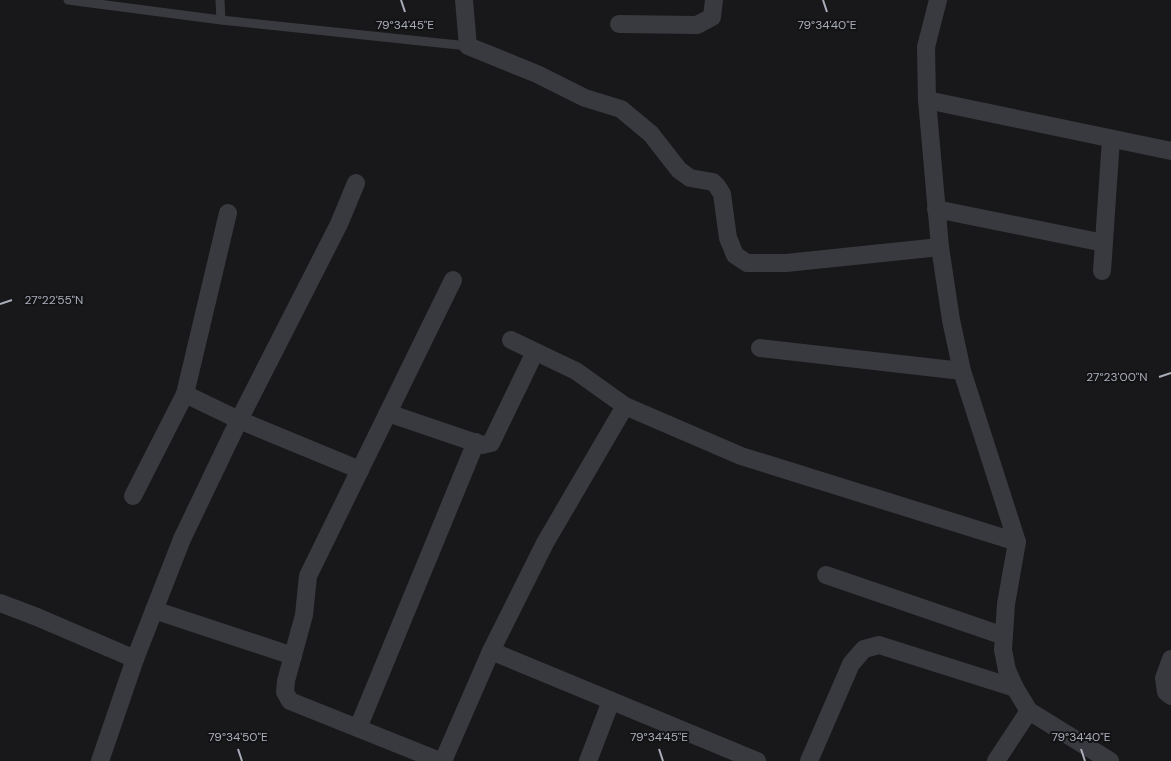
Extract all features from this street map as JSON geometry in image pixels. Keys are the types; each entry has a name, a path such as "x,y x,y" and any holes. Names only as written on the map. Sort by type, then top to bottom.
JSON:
{"street":[{"path":"464,0 468,46 537,74 585,98 621,110 651,134 679,170 690,178 713,182 722,194 728,238 735,255 747,262 786,263 940,246"},
{"path":"619,24 697,25 712,17 714,0"},
{"path":"938,0 926,47 927,100 936,209 951,320 962,371 1017,542 1006,604 1003,650 1007,670 1029,712 1110,761"},
{"path":"927,100 1171,151"},
{"path":"1102,271 1111,139"},
{"path":"100,761 135,659 182,539 239,420 339,224 356,183"},
{"path":"936,209 1104,242"},
{"path":"133,496 185,394 228,213"},
{"path":"453,280 308,576 304,615 286,681 285,692 290,701 441,761 491,651 545,543 625,406"},
{"path":"511,340 576,371 625,406 741,456 1017,542"},
{"path":"760,348 962,371"},
{"path":"388,413 482,444 491,443 535,352"},
{"path":"185,394 239,420 360,470"},
{"path":"358,728 476,442"},
{"path":"826,575 1004,636"},
{"path":"0,604 37,617 135,659"},
{"path":"154,610 293,656"},
{"path":"809,761 851,664 864,649 878,645 1015,688"},
{"path":"491,651 757,761"},
{"path":"1171,659 1164,678 1166,692 1171,696"},
{"path":"588,761 611,701"},
{"path":"996,761 1029,712"}],"lane":[{"path":"68,0 221,20 468,46"},
{"path":"220,0 221,20"}]}
